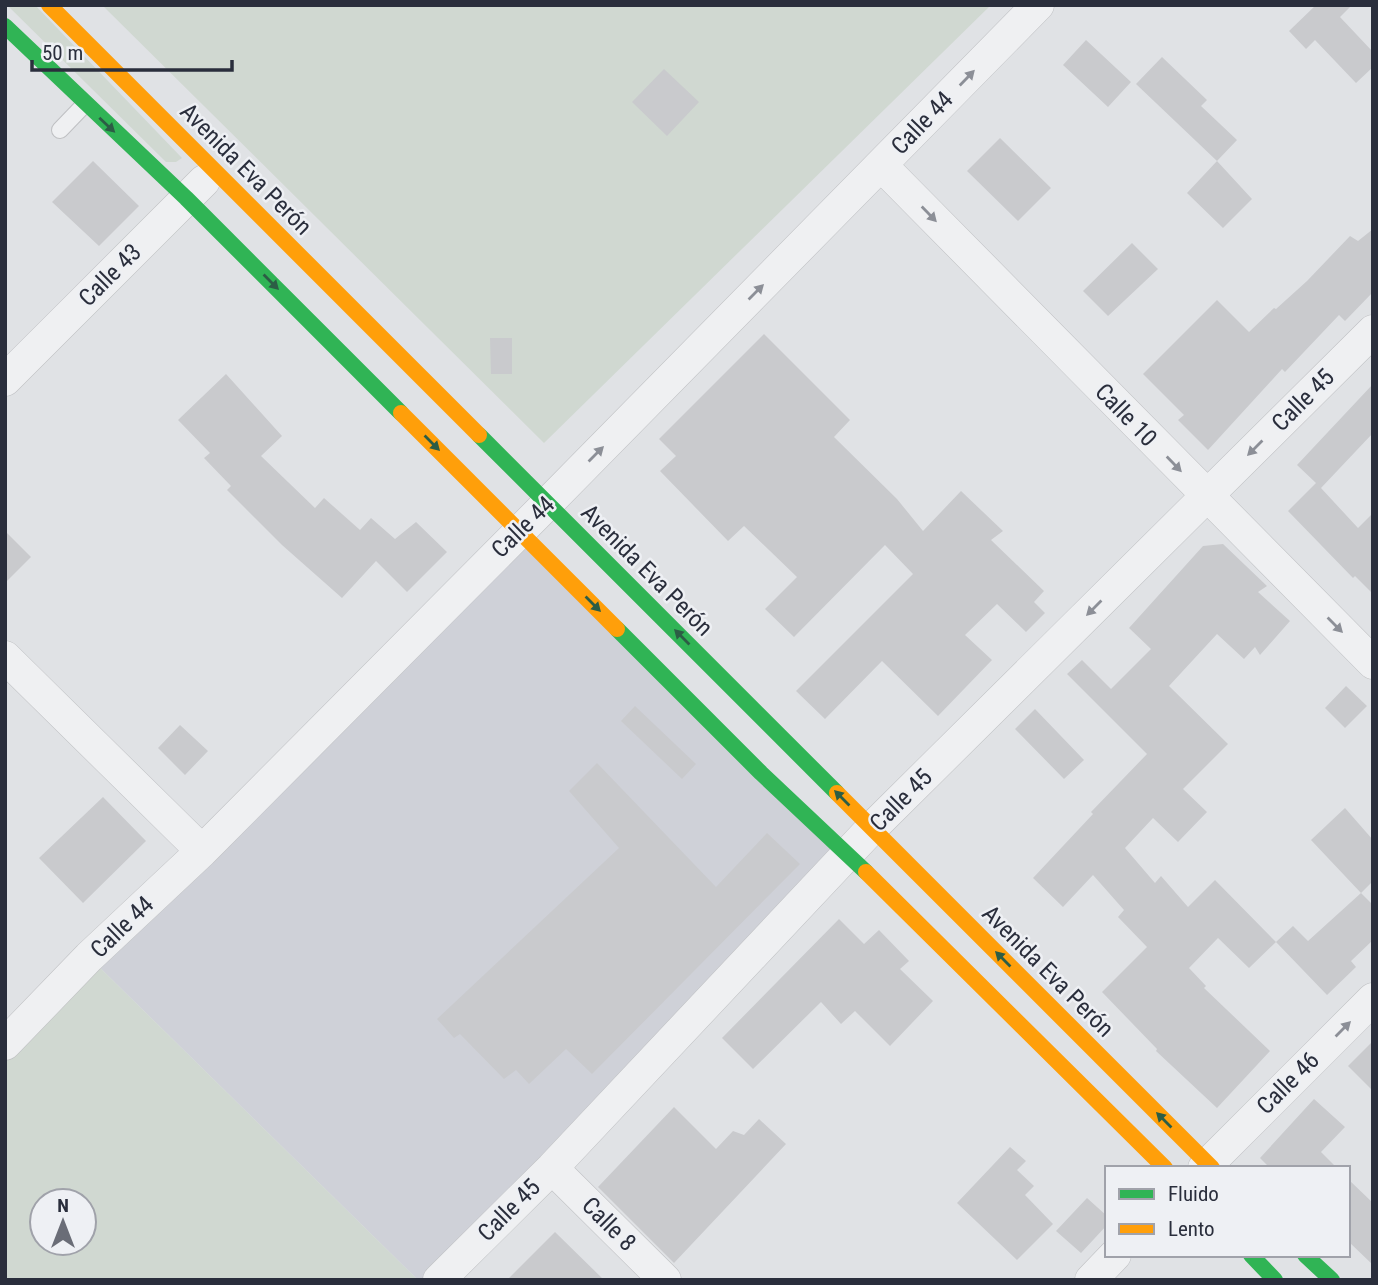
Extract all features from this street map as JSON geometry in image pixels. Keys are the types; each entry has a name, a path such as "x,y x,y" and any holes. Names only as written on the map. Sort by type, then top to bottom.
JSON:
{"main road":[{"name":"Avenida Eva Perón","path":"49,5 1208,1166"},
{"path":"5,26 186,198 520,529 761,773 847,854 1162,1166"},
{"path":"1253,1257 1275,1280"},
{"path":"1308,1257 1332,1280"}],"street":[{"name":"Calle 44","path":"5,1044 89,957 202,851 548,503 1038,5"},
{"name":"Calle 10","path":"881,166 1373,663"},
{"name":"Calle 43","path":"5,380 215,170"},
{"name":"Calle 45","path":"439,1280 552,1168 872,828 1373,331"},
{"path":"5,657 202,851"},
{"name":"Calle 46","path":"1208,1166 1373,999"},
{"name":"Calle 8","path":"552,1168 665,1280"},
{"path":"1091,1280 1113,1257"}],"lane":[{"path":"60,130 85,104"}],"shaded area":[{"path":"7,5 35,5 182,158 176,162 166,162"},
{"path":"102,5 991,5 544,443"},
{"path":"520,529 847,854 439,1280 418,1280 89,957"},
{"path":"89,957 418,1280 5,1280 5,1044"}],"building":[{"path":"1316,5 1352,5 1340,17 1373,52 1373,67 1356,83 1315,40 1306,49 1289,31"},
{"path":"1086,40 1131,82 1108,107 1063,65"},
{"path":"1162,57 1207,100 1201,106 1237,140 1217,161 1136,84"},
{"path":"664,69 699,102 667,136 632,102"},
{"path":"1000,138 1051,188 1018,221 967,171"},
{"path":"93,161 139,206 99,246 52,202"},
{"path":"1217,161 1252,199 1223,228 1187,193"},
{"path":"1373,229 1373,292 1345,321 1339,315 1285,372 1282,369 1208,450 1178,420 1184,415 1143,374 1217,300 1249,332 1307,281 1350,236 1358,241"},
{"path":"1132,243 1158,269 1108,316 1083,291"},
{"path":"764,334 850,420 834,437 897,499 923,531 961,491 1003,531 991,540 1044,591 1034,602 1045,613 1026,632 997,604 965,635 992,660 938,716 882,661 825,719 796,691 913,574 885,545 794,637 765,609 797,577 744,526 728,541 660,471 676,456 659,439"},
{"path":"490,338 512,338 512,374 491,374"},
{"path":"226,374 282,436 261,456 315,508 324,498 360,530 371,518 395,539 416,522 447,552 407,592 376,561 342,598 282,545 227,490 231,486 204,458 210,453 178,420"},
{"path":"1373,384 1373,433 1321,488 1358,528 1373,513 1373,594 1355,576 1353,578 1288,511 1316,483 1297,465"},
{"path":"5,531 31,557 5,583"},
{"path":"1223,544 1267,586 1258,592 1290,621 1260,655 1255,647 1244,659 1217,634 1169,686 1228,744 1183,789 1207,812 1178,842 1153,818 1125,848 1155,883 1161,876 1188,907 1215,880 1276,942 1249,968 1218,938 1189,968 1206,986 1204,988 1270,1051 1217,1108 1156,1051 1102,992 1147,947 1118,917 1124,910 1093,875 1063,907 1033,878 1147,754 1067,674 1082,660 1111,689 1151,649 1129,628 1203,546"},
{"path":"1346,686 1367,706 1345,728 1325,708"},
{"path":"635,706 696,764 682,779 621,721"},
{"path":"1035,709 1084,760 1064,779 1015,729"},
{"path":"180,725 208,751 185,775 158,748"},
{"path":"597,763 716,887 767,833 800,864 592,1074 566,1049 529,1084 516,1070 504,1079 460,1034 454,1038 437,1019 619,848 569,791"},
{"path":"103,797 146,841 83,903 39,858"},
{"path":"1345,808 1373,840 1373,881 1361,893 1311,840"},
{"path":"1361,893 1373,905 1373,940 1351,961 1356,967 1327,995 1276,942 1293,926 1308,941"},
{"path":"839,919 864,944 879,930 909,961 900,969 933,1001 890,1046 855,1011 841,1024 821,1002 753,1069 722,1038"},
{"path":"1373,1041 1373,1091 1348,1066"},
{"path":"1314,1099 1345,1127 1321,1152 1335,1166 1268,1166 1260,1158"},
{"path":"674,1107 716,1149 733,1131 744,1135 759,1119 786,1144 674,1263 598,1187"},
{"path":"1010,1147 1026,1161 1017,1170 1034,1186 1025,1195 1053,1224 1017,1260 957,1203"},
{"path":"1350,1181 1373,1203 1373,1265 1350,1243"},
{"path":"1087,1198 1105,1214 1105,1227 1081,1253 1056,1231"},
{"path":"555,1232 604,1280 507,1280"}],"traffic: fast":[{"path":"5,26 186,198 401,413"},
{"path":"479,435 837,793"},
{"path":"617,629 761,773 866,872"},
{"path":"1253,1257 1275,1280"},
{"path":"1307,1257 1332,1280"}],"traffic: slow":[{"path":"49,5 479,435"},
{"path":"401,413 617,629"},
{"path":"837,793 1210,1166"},
{"path":"866,872 1163,1166"}]}
